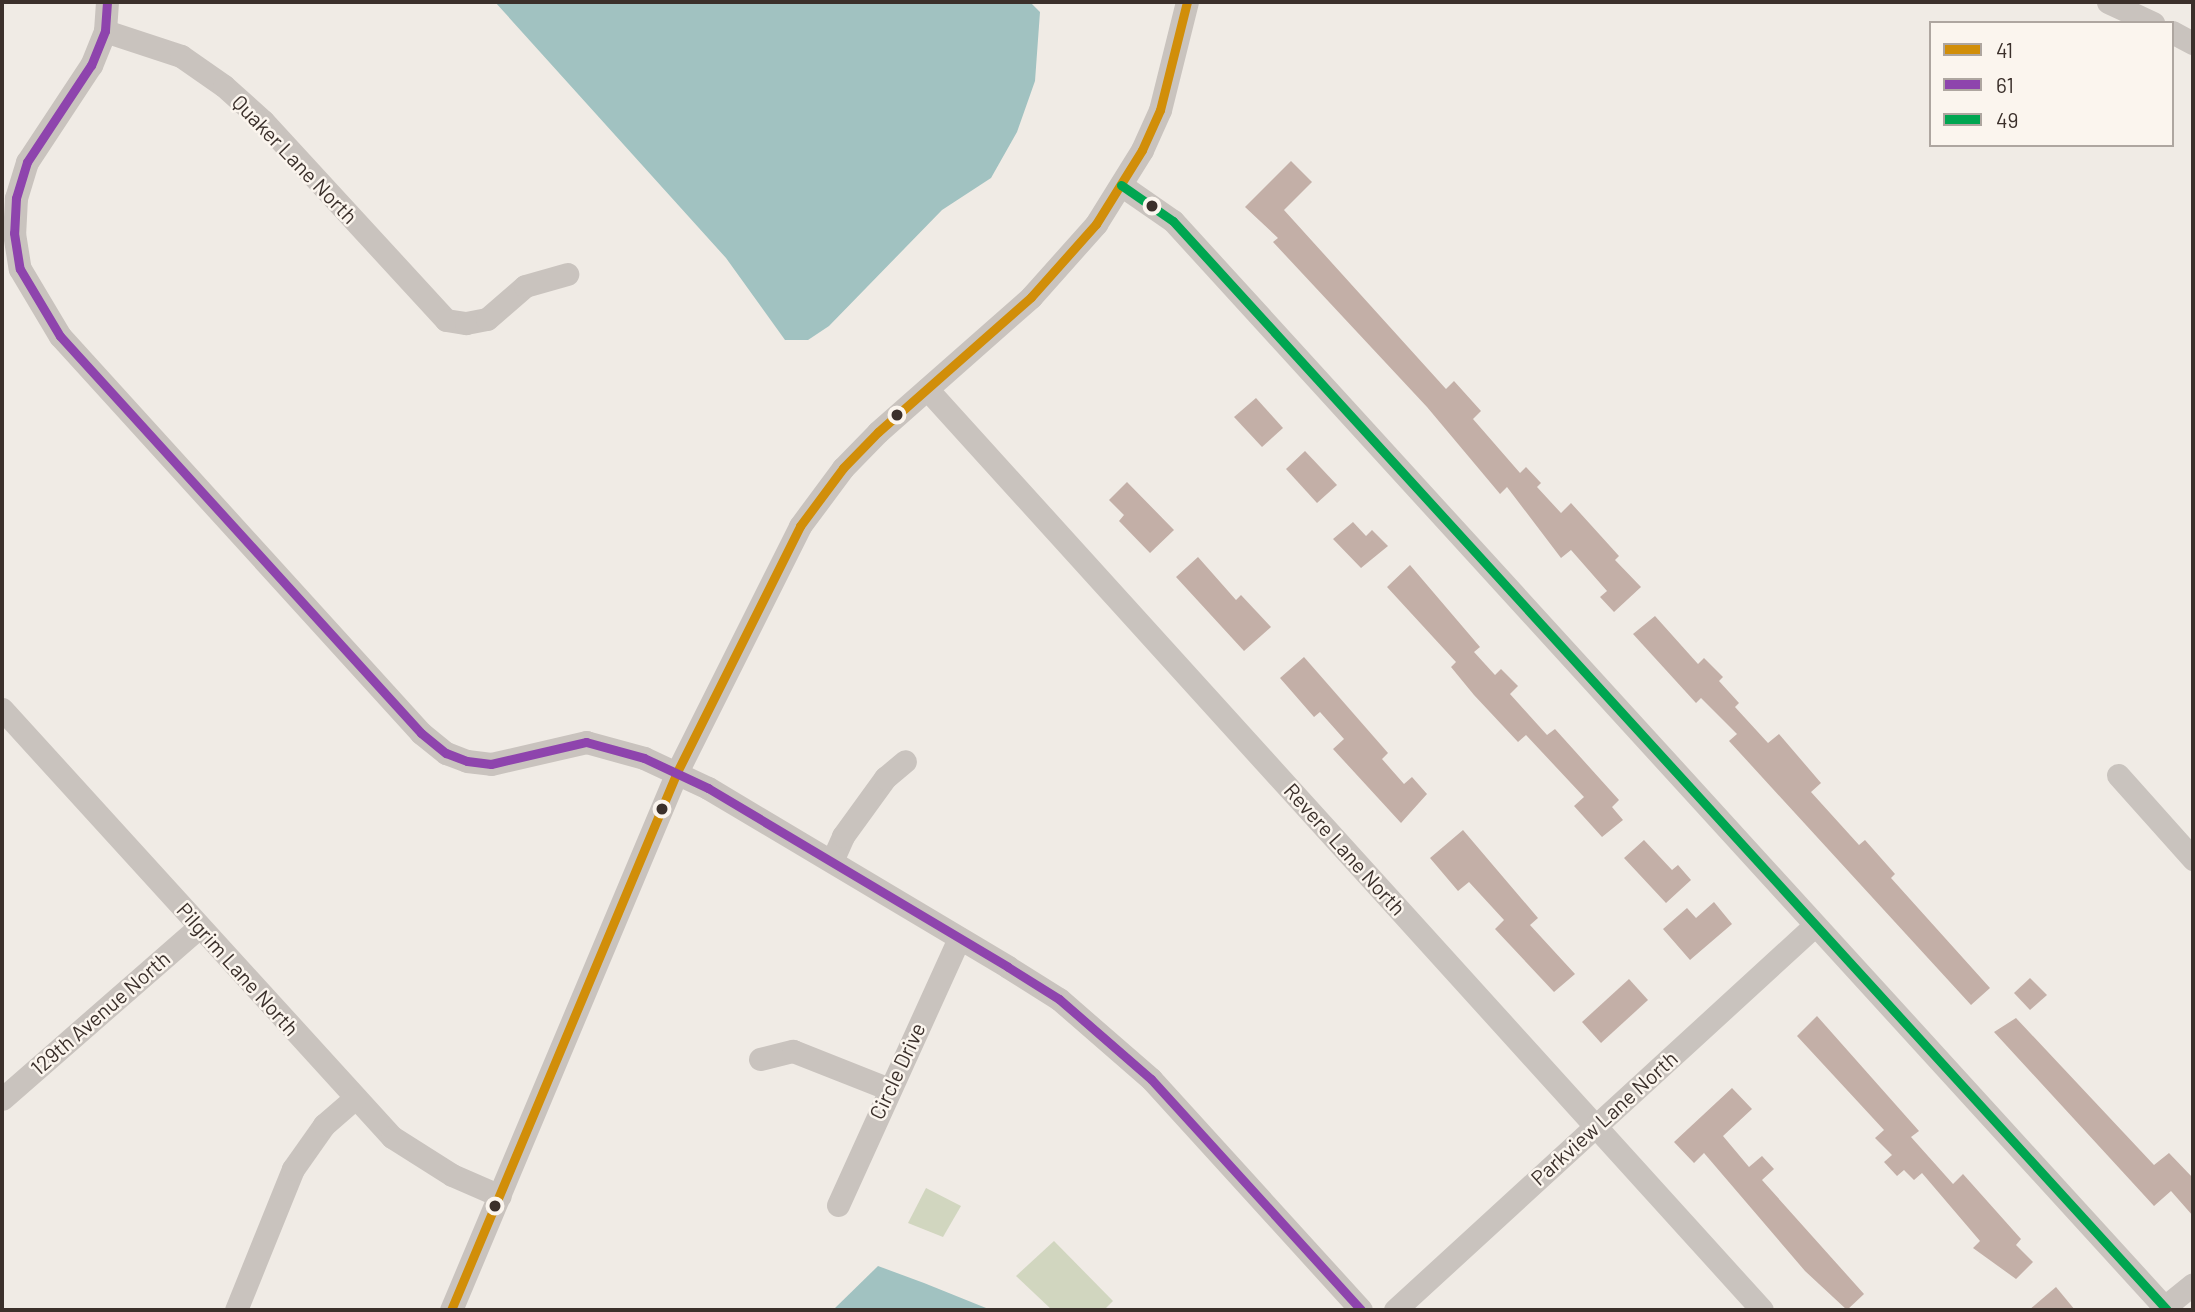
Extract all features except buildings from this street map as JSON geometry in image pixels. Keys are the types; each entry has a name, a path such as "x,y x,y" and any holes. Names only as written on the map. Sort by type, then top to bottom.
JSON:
{"street":[{"path":"107,2 105,31 91,65 27,162 16,198 14,233 20,270 60,335 433,744 467,761 491,764 586,742 614,747 677,772 959,938 1059,999 1151,1079 1361,1310"},
{"path":"452,1310 677,772 800,526 843,468 1069,258 1121,185 1160,110 1187,2"},
{"path":"2108,2 2149,21"},
{"name":"Quaker Lane North","path":"105,31 181,57 224,86 263,121 446,320 466,323 487,319 524,286 567,274"},
{"path":"2174,34 2193,43"},
{"path":"1121,185 1173,221 2164,1309 2193,1284"},
{"name":"Revere Lane North","path":"927,389 1762,1310"},
{"name":"Pilgrim Lane North","path":"2,709 392,1138 416,1154 500,1196"},
{"path":"832,861 844,836 885,778 905,761"},
{"path":"2118,775 2193,859"},
{"name":"Parkview Lane North","path":"1395,1310 1814,926"},
{"name":"129th Avenue North","path":"2,1099 199,927"},
{"name":"Circle Drive","path":"838,1205 959,938"},
{"path":"760,1059 793,1051 889,1089"},
{"path":"236,1310 293,1169 324,1125 355,1098"}],"green space":[{"path":"926,1188 961,1206 943,1237 908,1223"},
{"path":"1054,1241 1113,1301 1104,1310 1052,1310 1016,1276"}],"water":[{"path":"495,2 1030,2 1040,12 1035,81 1017,132 991,178 942,210 829,326 808,340 785,340 726,258"},
{"path":"878,1266 924,1283 991,1310 833,1310"}],"transit line":[{"name":"61","path":"107,2 105,31 91,65 27,162 16,198 14,233 20,269 60,336 421,733 446,753 467,761 491,764 586,742 644,758 708,788 1008,967 1059,999 1151,1079 1361,1310"},
{"name":"41","path":"451,1310 677,772 800,526 843,468 878,432 1031,297 1096,224 1142,150 1160,110 1187,2"},
{"name":"49","path":"1121,185 1173,221 2167,1310"}]}
